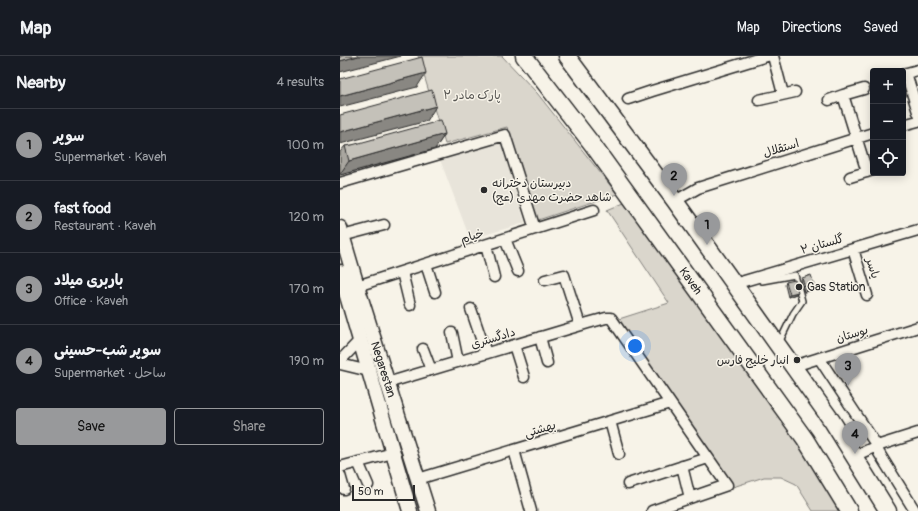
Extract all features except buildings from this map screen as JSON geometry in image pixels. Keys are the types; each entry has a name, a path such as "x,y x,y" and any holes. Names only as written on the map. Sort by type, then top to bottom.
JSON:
{"main road":[{"path":"515,56 549,88"},
{"name":"Kaveh","path":"524,56 592,144 805,439 849,511"},
{"path":"567,56 675,201 794,366 832,421 888,511"},
{"name":"Negarestan","path":"341,232 428,511"},
{"name":"Negarestan","path":"340,272 410,511"}],"street":[{"path":"628,100 652,91 767,56"},
{"path":"774,56 783,94"},
{"path":"906,74 918,70"},
{"path":"906,77 918,112"},
{"path":"829,100 864,89"},
{"path":"759,100 795,92"},
{"path":"844,95 857,138 870,171 850,177"},
{"path":"906,124 918,121"},
{"name":"استقلال","path":"675,201 698,188 870,134"},
{"path":"340,183 505,135 535,229"},
{"name":"خیام","path":"357,286 594,210"},
{"path":"341,232 384,225"},
{"name":"گلستان ۲","path":"734,284 918,230"},
{"path":"505,238 518,271"},
{"path":"486,245 494,278"},
{"name":"یاسر","path":"853,249 867,295"},
{"path":"426,264 435,292"},
{"path":"402,272 410,305"},
{"path":"545,280 564,275 580,325"},
{"path":"471,309 486,353"},
{"name":"دادگستری","path":"388,383 580,325 611,318 670,403"},
{"name":"بوستان","path":"794,366 918,327"},
{"path":"452,333 458,362"},
{"path":"540,337 547,363"},
{"path":"360,340 340,363 369,370"},
{"path":"514,345 524,377"},
{"path":"423,349 432,370"},
{"path":"819,358 877,446 879,453 915,511"},
{"path":"652,511 727,485 670,403"},
{"name":"بهشتی","path":"418,479 670,403"},
{"path":"610,421 619,454"},
{"path":"854,456 877,446 918,433"},
{"path":"514,450 531,511"},
{"path":"340,467 393,453"},
{"path":"628,484 708,458"},
{"path":"358,462 368,485"},
{"path":"682,466 690,498"},
{"path":"340,475 344,489"}],"lane":[{"path":"758,277 762,281 795,275 802,301 793,314 778,345"}],"shaded area":[{"name":"دبیرستان دخترانه شاهد حضرت مهدی (عج)","path":"500,138 525,223 470,239 439,157"}],"green space":[{"name":"پارک مادر ۲","path":"418,56 502,56 537,93 617,194 538,220 507,127 445,144"},
{"path":"624,203 686,285 785,424 840,511 813,511 796,484 781,477 764,477 733,487 619,324 619,319 669,303 607,210"}],"place":[{"name":"دبیرستان دخترانه شاهد حضرت مهدی (عج)","path":"484,190"},
{"name":"fast food","path":"674,196"},
{"name":"سوپر","path":"707,245"},
{"name":"Gas Station","path":"799,287"},
{"name":"انبار خلیج فارس","path":"797,360"},
{"name":"باربری میلاد","path":"848,386"},
{"name":"سوپر شب-حسینی","path":"855,454"}]}
